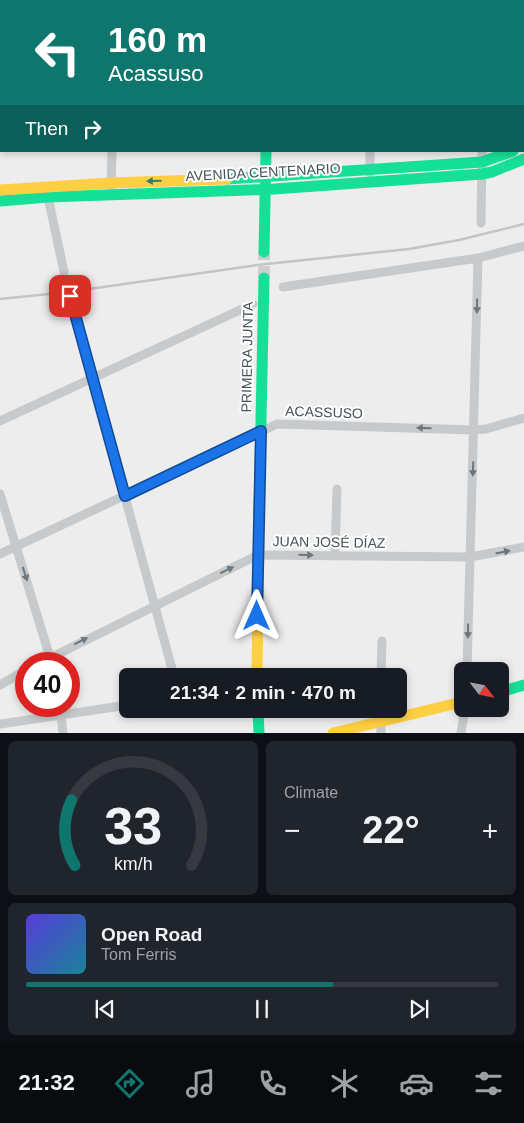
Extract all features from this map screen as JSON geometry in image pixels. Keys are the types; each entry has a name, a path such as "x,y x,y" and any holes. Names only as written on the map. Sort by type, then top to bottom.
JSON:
{"main road":[{"path":"264,252 266,152"},
{"name":"AVENIDA CENTENARIO","path":"0,190 24,188 266,189 482,163 510,152"},
{"name":"AVENIDA CENTENARIO","path":"482,163 492,172 524,159"},
{"name":"AVENIDA CENTENARIO","path":"0,201 111,189 266,177 370,175"},
{"name":"PRIMERA JUNTA","path":"257,668 264,278"},
{"path":"509,689 524,685"},
{"path":"333,733 454,704"},
{"path":"258,718 258,733"}],"street":[{"path":"111,189 112,152"},
{"path":"370,152 370,175"},
{"path":"481,223 482,163"},
{"path":"48,197 64,272"},
{"path":"283,287 478,258 524,246"},
{"path":"467,662 478,258"},
{"path":"70,296 172,668"},
{"path":"0,421 92,376 252,304"},
{"name":"ACASSUSO","path":"0,554 277,424 474,430 486,429 524,418"},
{"path":"334,556 336,489"},
{"path":"0,494 49,652"},
{"name":"JUAN JOSÉ DÍAZ","path":"67,652 154,605 258,555 470,557 524,548"},
{"path":"381,668 382,641"},
{"path":"0,685 15,676"},
{"path":"80,709 119,706"},
{"path":"0,724 33,717"},
{"path":"62,717 64,733"},
{"path":"461,733 463,718"},
{"path":"381,721 381,733"}],"tunnel":[{"path":"264,252 264,278"}],"railway":[{"path":"0,299 68,292 257,265 409,249 459,240 524,224"}],"traffic: fast":[{"path":"264,252 266,152"},
{"path":"227,179 482,162 510,152"},
{"path":"0,201 48,197 274,189 482,174 524,159"},
{"path":"259,514 264,278"},
{"path":"509,689 524,685"},
{"path":"258,718 259,733"}],"traffic: slow":[{"path":"0,190 111,183 227,179"},
{"path":"257,668 259,514"},
{"path":"333,733 454,704"}],"route":[{"path":"70,296 125,496 261,431 257,616"}]}
